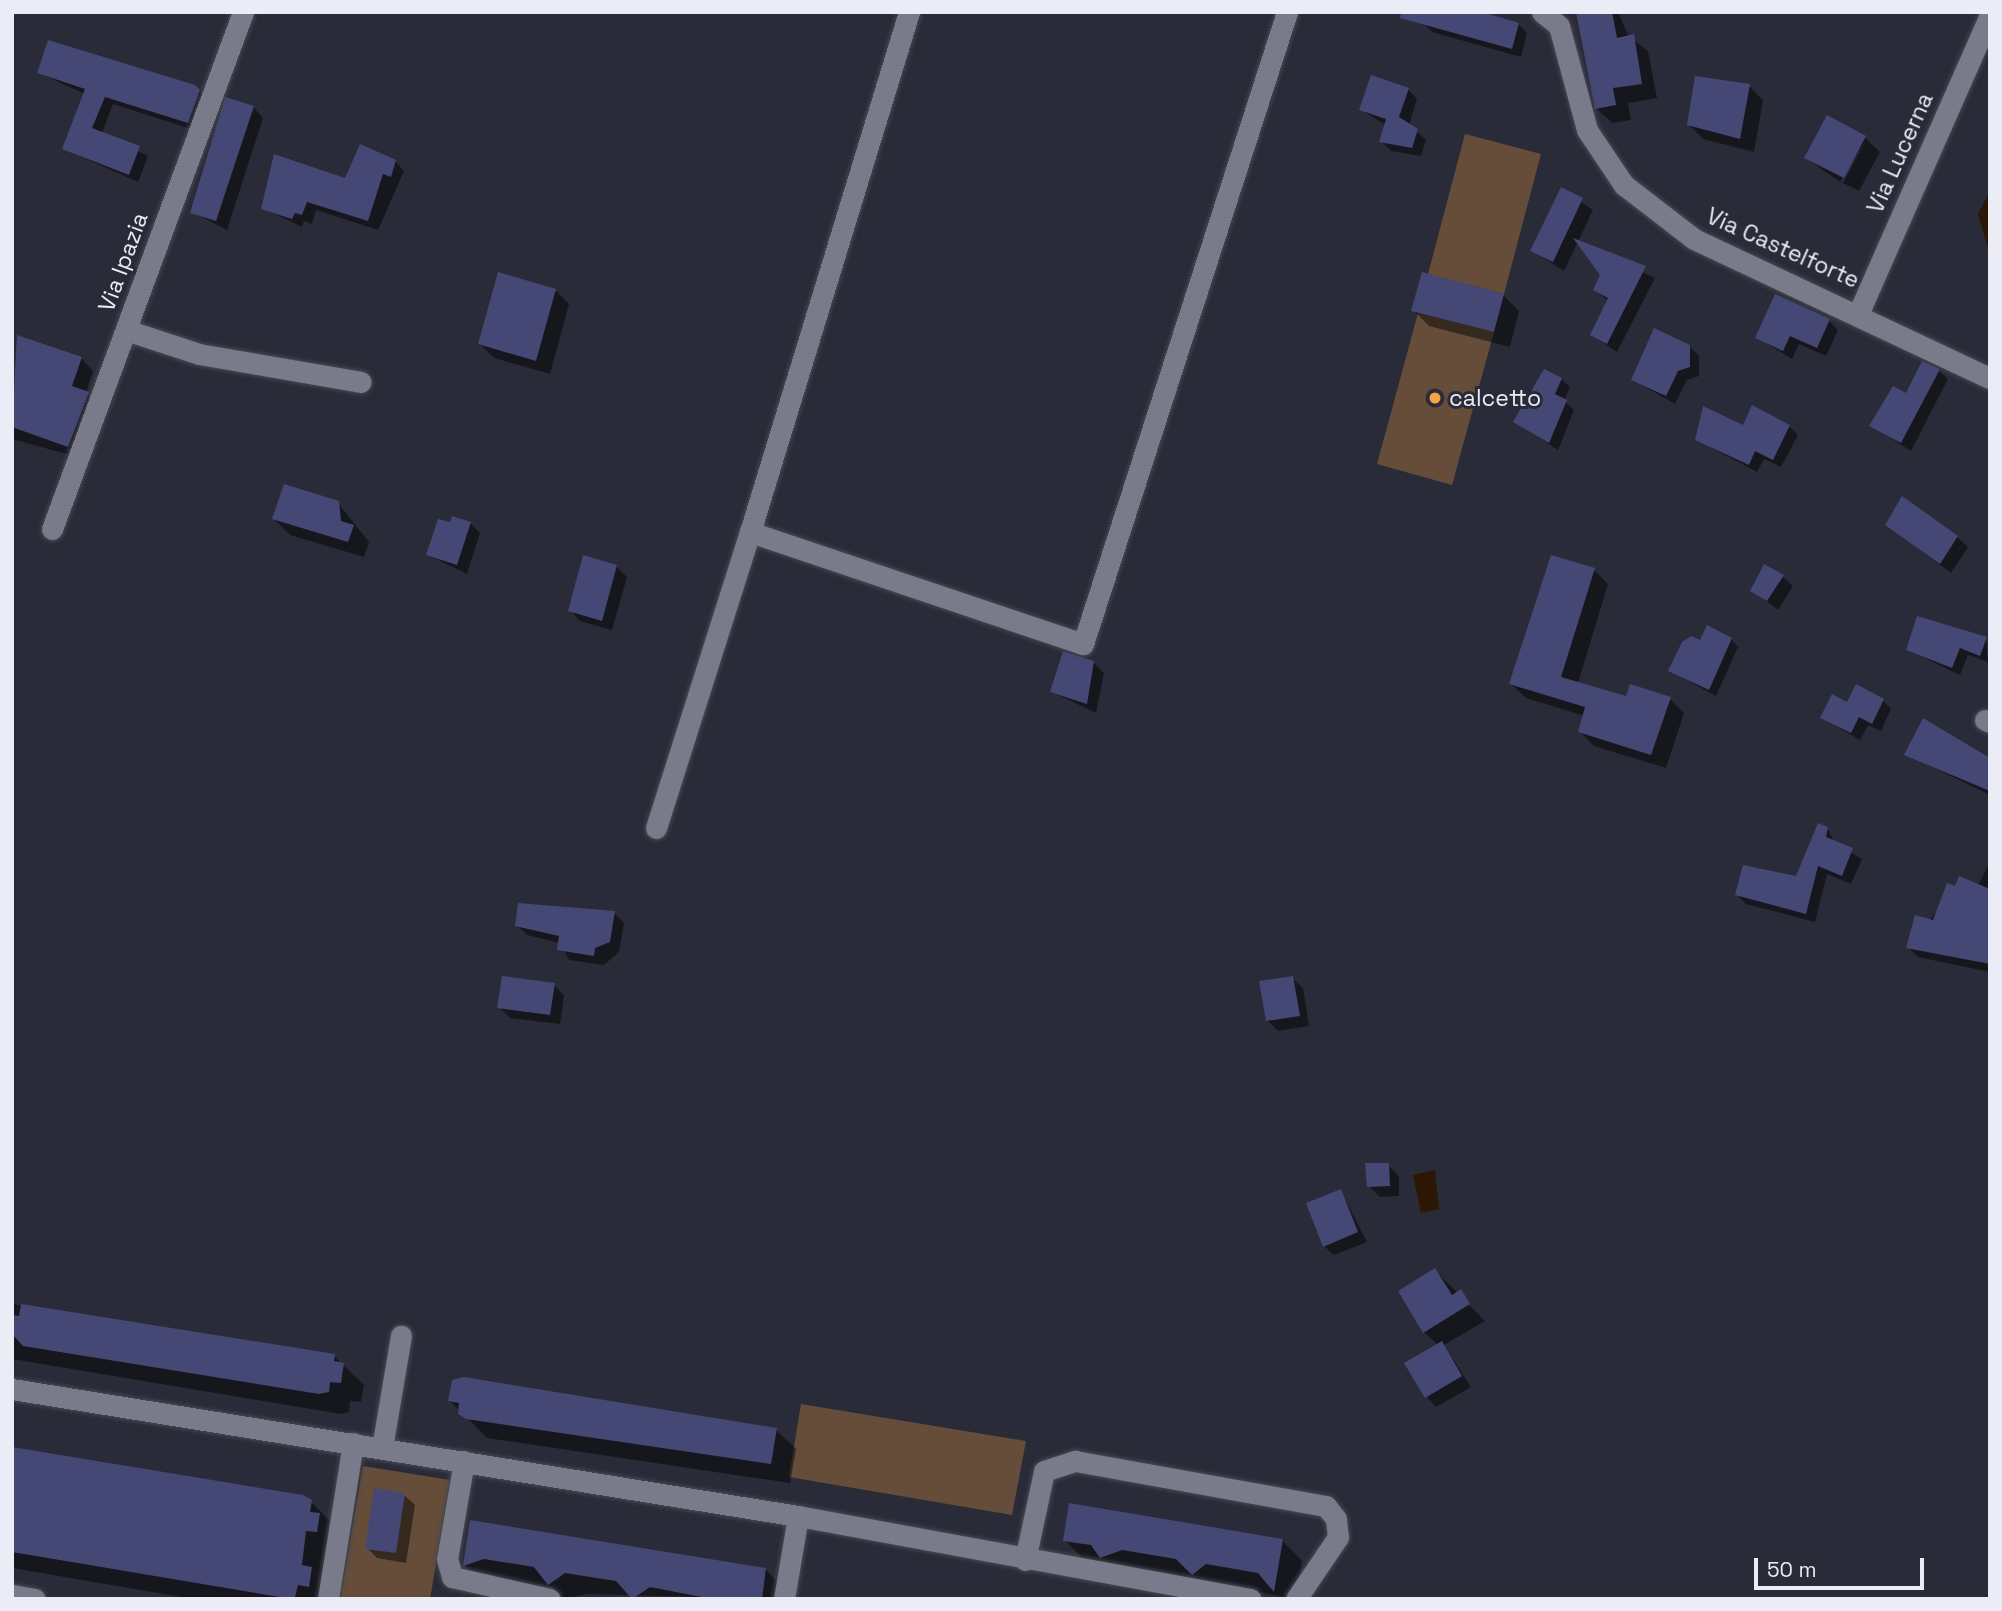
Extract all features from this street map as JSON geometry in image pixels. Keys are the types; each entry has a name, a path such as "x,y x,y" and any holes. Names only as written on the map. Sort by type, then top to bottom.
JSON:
{"street":[{"name":"Via Ipazia","path":"52,529 243,12"},
{"path":"656,828 750,532 909,12"},
{"path":"750,532 1083,644 1287,12"},
{"name":"Via Castelforte","path":"1542,12 1559,26 1587,130 1624,186 1694,239 1859,312 1990,378"},
{"name":"Via Lucerna","path":"1859,312 1990,15"},
{"path":"126,330 199,354 361,382"},
{"path":"382,1448 401,1336"},
{"path":"12,1389 798,1516 1025,1560 1250,1599"},
{"path":"328,1599 354,1443"},
{"path":"464,1461 447,1559 452,1577 550,1599"},
{"path":"1025,1560 1044,1471 1053,1462 1075,1461 1326,1506 1338,1537 1296,1599"},
{"path":"784,1599 798,1516"},
{"path":"12,1595 35,1599"}],"shaded area":[{"path":"1465,134 1541,154 1504,294 1428,274"},
{"path":"1990,191 1990,254 1978,214"},
{"name":"calcetto","path":"1418,313 1494,332 1452,485 1377,464"},
{"path":"1435,1170 1439,1209 1421,1213 1413,1175"},
{"path":"801,1404 1026,1441 1012,1515 789,1477"},
{"path":"363,1466 450,1480 430,1599 340,1599"}],"building":[{"path":"1401,12 1482,12 1519,23 1512,49 1400,18"},
{"path":"1576,12 1612,12 1617,38 1634,34 1642,84 1613,88 1616,105 1595,109"},
{"path":"48,40 195,85 200,90 188,123 105,97 92,128 140,146 129,175 62,149 85,89 37,73"},
{"path":"1371,75 1409,88 1399,117 1418,129 1412,148 1379,142 1386,119 1359,110"},
{"path":"1695,76 1750,84 1740,139 1687,125"},
{"path":"225,97 254,106 216,221 190,213"},
{"path":"1827,115 1866,136 1844,178 1804,158"},
{"path":"360,144 396,160 391,177 383,174 368,221 307,202 302,215 295,213 292,219 261,209 274,154 345,178"},
{"path":"1561,187 1583,198 1553,262 1530,251"},
{"path":"1573,238 1646,266 1607,344 1590,335 1608,298 1593,290 1600,275"},
{"path":"498,272 556,289 536,361 478,344"},
{"path":"1422,272 1504,294 1494,332 1411,311"},
{"path":"1775,294 1830,319 1817,348 1790,336 1783,351 1755,338"},
{"path":"1654,328 1690,345 1690,367 1678,371 1666,396 1631,380"},
{"path":"17,335 82,357 72,386 89,392 68,447 12,427"},
{"path":"1922,361 1940,369 1901,443 1869,426 1893,386 1906,393"},
{"path":"1544,369 1562,378 1555,394 1567,400 1549,443 1513,422"},
{"path":"1752,405 1790,425 1773,460 1755,451 1749,465 1695,440 1703,406 1743,425"},
{"path":"284,484 339,501 341,521 354,525 348,542 272,519"},
{"path":"1902,496 1958,536 1940,564 1885,525"},
{"path":"452,516 471,522 457,565 426,555 438,519 450,522"},
{"path":"583,555 617,565 602,621 568,611"},
{"path":"1551,555 1595,568 1561,677 1626,696 1630,684 1671,697 1651,755 1578,732 1585,707 1509,684"},
{"path":"1764,564 1784,575 1767,601 1750,591"},
{"path":"1917,616 1987,637 1980,656 1960,648 1952,668 1906,650"},
{"path":"1707,625 1732,638 1709,690 1668,671 1682,642 1691,636 1700,640"},
{"path":"1063,651 1094,661 1087,704 1050,692"},
{"path":"1856,684 1884,699 1872,724 1859,717 1851,733 1820,718 1832,694 1847,702"},
{"path":"1923,718 1990,758 1990,791 1904,755"},
{"path":"1818,823 1828,827 1826,837 1853,848 1842,876 1818,866 1806,914 1735,895 1743,865 1796,876"},
{"path":"1959,876 1990,889 1990,964 1906,948 1915,915 1933,920 1947,883 1955,886"},
{"path":"518,903 615,911 610,942 595,948 594,956 557,950 559,936 515,926"},
{"path":"502,976 555,983 550,1015 497,1008"},
{"path":"1293,976 1300,1016 1266,1021 1259,981"},
{"path":"1365,1163 1389,1163 1390,1186 1367,1187"},
{"path":"1341,1189 1358,1232 1323,1247 1306,1203"},
{"path":"1435,1268 1452,1295 1461,1289 1470,1304 1423,1333 1398,1291"},
{"path":"21,1304 335,1354 334,1361 344,1363 341,1383 330,1382 329,1392 319,1394 23,1346 12,1334 12,1315 19,1316"},
{"path":"1442,1341 1462,1376 1425,1398 1404,1363"},
{"path":"464,1377 777,1428 771,1464 466,1419 458,1414 459,1403 448,1401 452,1380"},
{"path":"12,1447 303,1495 312,1500 310,1512 320,1513 317,1532 306,1531 302,1565 312,1567 309,1587 298,1585 295,1597 286,1598 12,1552"},
{"path":"374,1488 405,1493 396,1553 365,1549"},
{"path":"1069,1503 1283,1539 1274,1592 1258,1573 1206,1564 1192,1575 1176,1559 1122,1550 1100,1558 1091,1545 1063,1541"},
{"path":"470,1520 766,1568 762,1599 712,1599 650,1587 632,1599 616,1581 565,1573 548,1585 534,1567 484,1559 463,1566"}],"place":[{"name":"calcetto","path":"1435,398"}]}
